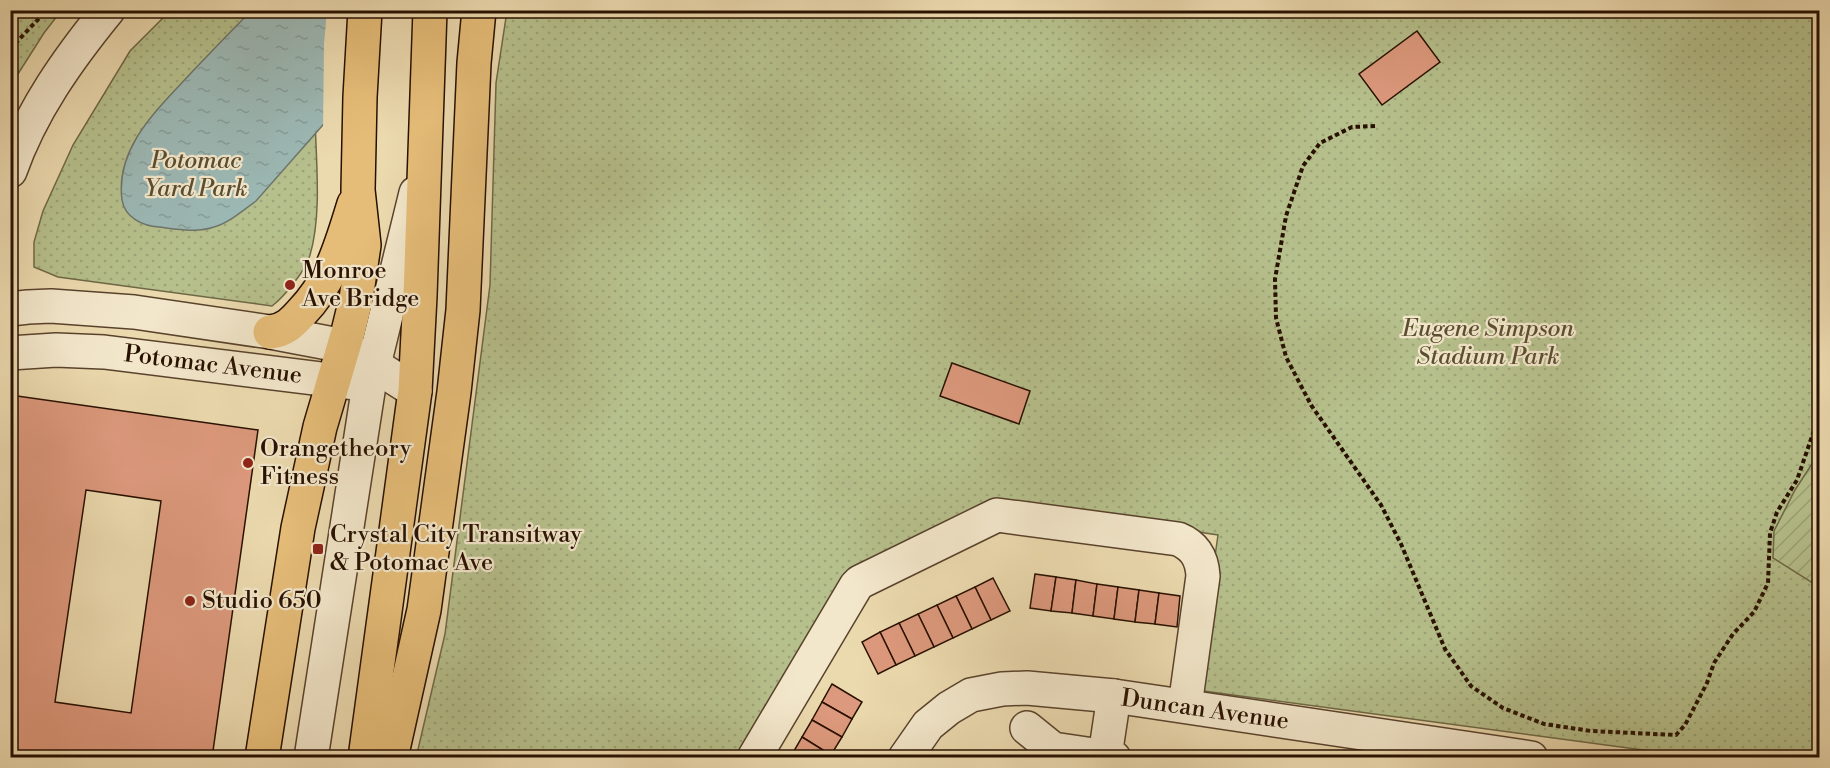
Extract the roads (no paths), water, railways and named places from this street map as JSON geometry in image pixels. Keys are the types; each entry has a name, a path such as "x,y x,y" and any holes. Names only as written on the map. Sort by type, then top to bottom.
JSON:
{"highway":[{"path":"262,758 298,528 313,457 333,380 364,364 356,299 364,245 358,190 365,10"},
{"path":"391,758 424,610 454,392 463,310 474,63 479,10"},
{"path":"365,758 415,390 430,15"},
{"path":"270,332 278,331 291,324 323,287 334,265 358,190"}],"street":[{"path":"10,171 38,109 55,81 108,10"},
{"path":"311,758 364,364 424,158"},
{"name":"Potomac Avenue","path":"10,309 51,306 105,309 270,332 364,364"},
{"name":"Potomac Avenue","path":"10,353 56,350 104,351 333,380"},
{"path":"364,364 415,390"},
{"path":"754,758 860,582 997,515 1178,540 1187,543 1195,550 1203,566 1203,576 1185,706"},
{"path":"1033,688 1025,743 1109,757 1114,696"},
{"name":"Duncan Avenue","path":"905,758 928,725 949,708 971,695 1002,689 1033,688 1114,696 1531,758"}],"water":[{"path":"251,11 413,11 381,59 256,201 225,223 207,229 186,230 141,223 127,212 122,200 125,163 132,146 165,101"}],"place":[{"name":"Monroe Ave Bridge","path":"290,285"},
{"name":"Orangetheory Fitness","path":"248,463"},
{"name":"Crystal City Transitway & Potomac Ave","path":"318,549"},
{"name":"Studio 650","path":"190,601"}],"park label":[{"name":"Potomac Yard Park","path":"196,175"},
{"name":"Eugene Simpson Stadium Park","path":"1488,343"}]}
